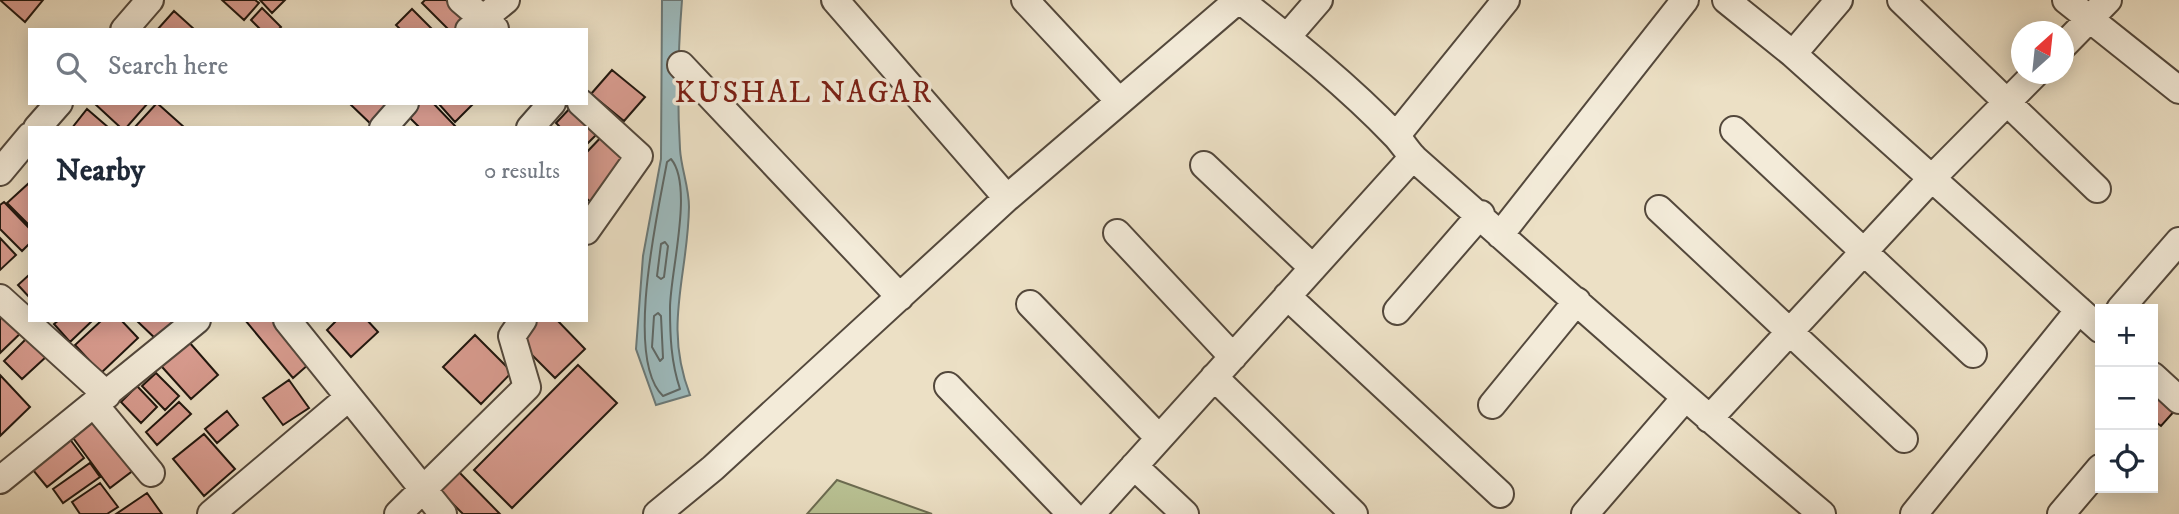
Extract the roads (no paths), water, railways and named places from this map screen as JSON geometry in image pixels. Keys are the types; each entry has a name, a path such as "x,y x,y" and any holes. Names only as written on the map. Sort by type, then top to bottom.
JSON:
{"street":[{"path":"126,28 150,0"},
{"path":"461,0 483,26 506,0"},
{"path":"835,0 1007,198"},
{"path":"1024,0 1119,101"},
{"path":"657,514 713,468 1007,198 1239,0 1287,37 1396,136 1413,157 1481,214 1500,235 1808,510"},
{"path":"1287,37 1319,0"},
{"path":"1396,136 1506,0"},
{"path":"1500,235 1685,0"},
{"path":"1726,0 1793,54 2095,324"},
{"path":"1793,54 1839,0"},
{"path":"1901,0 2096,189"},
{"path":"2066,0 2179,90"},
{"path":"2074,34 2108,0"},
{"path":"681,65 900,297"},
{"path":"1709,419 1932,178 2025,84"},
{"path":"40,126 57,105"},
{"path":"385,126 403,105"},
{"path":"532,126 550,105"},
{"path":"583,105 639,156 588,228"},
{"path":"1734,130 1973,354"},
{"path":"0,172 28,139"},
{"path":"1091,514 1413,157"},
{"path":"1204,164 1313,268"},
{"path":"1659,209 1904,439"},
{"path":"1397,311 1481,214"},
{"path":"1117,233 1233,356"},
{"path":"2124,304 2179,241"},
{"path":"1287,296 1500,494"},
{"path":"0,298 101,400 151,473"},
{"path":"1492,405 1577,301"},
{"path":"1030,304 1159,438"},
{"path":"1914,514 2079,310"},
{"path":"0,480 195,322"},
{"path":"289,322 443,514"},
{"path":"398,514 527,387 512,336 522,322"},
{"path":"1214,377 1353,514"},
{"path":"2158,381 2179,400"},
{"path":"948,386 1071,514"},
{"path":"211,514 348,398"},
{"path":"1586,514 1685,398"},
{"path":"1134,466 1185,514"},
{"path":"2061,514 2095,474"}],"water":[{"path":"662,0 682,0 678,74 679,130 689,207 679,301 678,346 690,395 656,405 636,349 643,256 661,159"}],"district":[{"name":"KUSHAL NAGAR","path":"804,92"}]}
